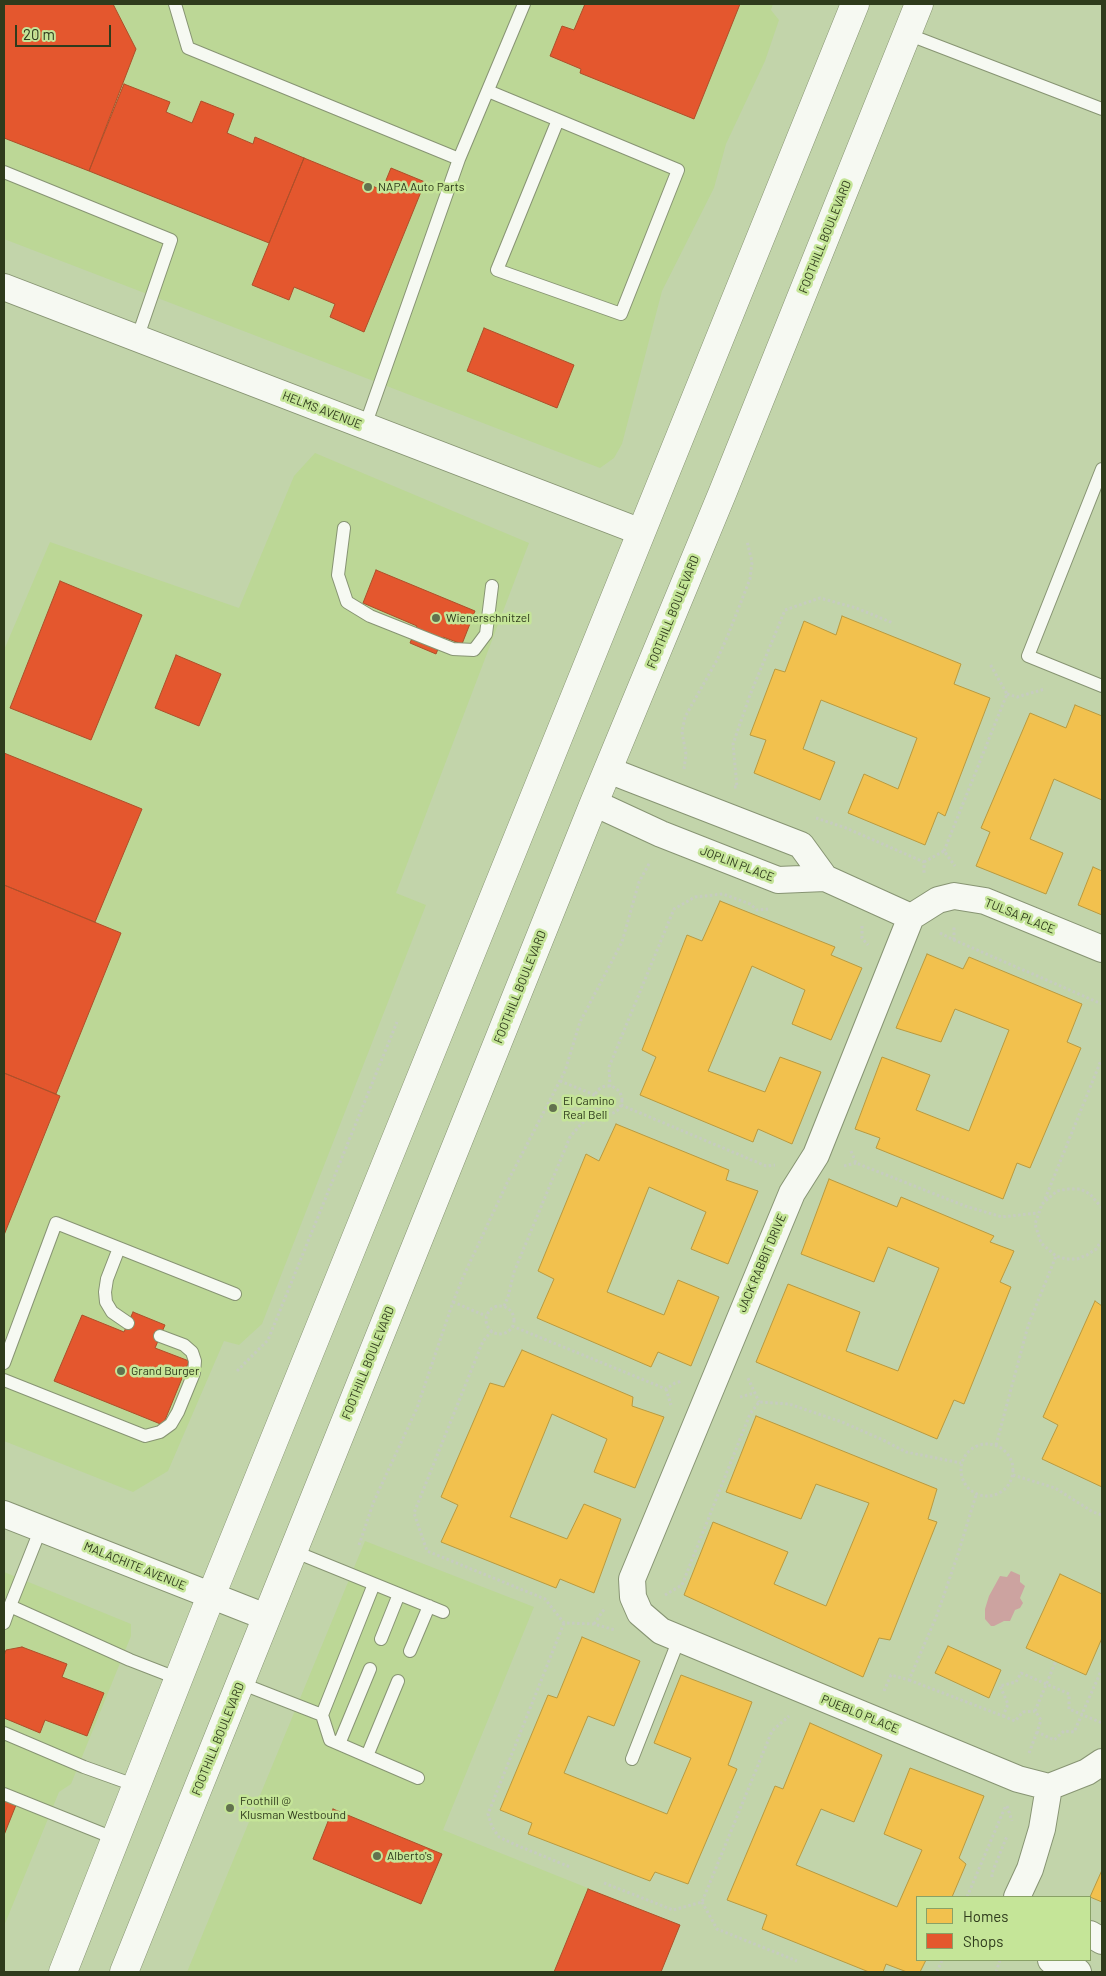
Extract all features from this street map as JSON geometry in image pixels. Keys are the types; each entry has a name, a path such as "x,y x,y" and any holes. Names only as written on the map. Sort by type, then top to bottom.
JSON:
{"main road":[{"path":"63,1972 211,1596 855,4"},
{"name":"FOOTHILL BOULEVARD","path":"124,1972 594,804 722,494 919,4"}],"street":[{"name":"HELMS AVENUE","path":"4,287 641,532"},
{"path":"608,770 800,846 825,878"},
{"name":"JOPLIN PLACE","path":"594,804 661,834 778,880 825,878 911,917"},
{"path":"731,862 747,825"},
{"name":"TULSA PLACE","path":"911,917 938,900 954,896 985,901 1102,950"},
{"name":"JACK RABBIT DRIVE","path":"640,1613 634,1597 632,1579 792,1193 816,1155 911,917"},
{"name":"MALACHITE AVENUE","path":"4,1514 266,1617"},
{"name":"PUEBLO PLACE","path":"640,1613 661,1632 1018,1779 1049,1787"},
{"path":"1017,1896 1030,1869 1042,1829 1049,1787 1095,1767"},
{"path":"1091,1935 1102,1941"}],"lane":[{"path":"175,4 188,48 459,159"},
{"path":"365,426 459,159 524,4"},
{"path":"907,34 1102,109"},
{"path":"488,91 558,120 678,170 621,314 497,270 558,120"},
{"path":"4,172 171,240 137,338"},
{"path":"1102,469 1028,656 1102,686"},
{"path":"344,528 338,574 347,602 370,616 453,649 474,650 486,634 492,586"},
{"path":"4,1363 56,1222 235,1294"},
{"path":"119,1248 107,1279 106,1302 112,1312 128,1323"},
{"path":"4,1380 145,1436 160,1432 171,1424 178,1412 194,1373 195,1361 192,1352 184,1345 160,1336"},
{"path":"4,1622 41,1528"},
{"path":"293,1551 443,1612"},
{"path":"374,1584 322,1715 330,1740 418,1778"},
{"path":"382,1639 399,1594"},
{"path":"10,1606 130,1660 179,1679"},
{"path":"410,1651 429,1606"},
{"path":"632,1759 679,1639"},
{"path":"339,1744 370,1669"},
{"path":"367,1756 398,1681"},
{"path":"240,1683 322,1715"},
{"path":"4,1733 84,1767 137,1786"},
{"path":"4,1794 116,1839"}],"path":[{"path":"675,798 686,754 682,732 685,717 728,635 750,579 752,562 747,541"},
{"path":"737,787 733,744 750,695 785,610 820,598 856,608 893,623"},
{"path":"990,664 1007,694 1017,697 1044,689 1053,692"},
{"path":"944,851 1007,694"},
{"path":"728,787 737,787 744,790"},
{"path":"810,816 846,828 924,862 925,878 911,917 954,940 1102,1004"},
{"path":"359,1545 374,1501 417,1408 453,1302 508,1181 565,1071 580,1022 622,942 639,882 653,857 661,834"},
{"path":"610,1087 610,1067 674,909 695,897 723,894 750,904 757,910 771,909"},
{"path":"863,920 862,938 872,950"},
{"path":"237,1371 268,1340 397,1022"},
{"path":"1102,1058 1044,1202 1037,1213 1035,1224 1041,1243 1056,1256 1066,1259 1077,1259 1087,1255 1102,1240"},
{"path":"560,1081 595,1095"},
{"path":"610,1087 618,1091 621,1100 620,1105 612,1113 607,1114 599,1111 595,1104 595,1095 601,1088 610,1087"},
{"path":"620,1105 766,1166 782,1164"},
{"path":"504,1306 514,1272 570,1137 581,1124 599,1111"},
{"path":"850,1150 856,1163 964,1206 1002,1217 1037,1213"},
{"path":"766,1166 766,1174"},
{"path":"1044,1202 1057,1191 1068,1189 1080,1190 1090,1194 1102,1208"},
{"path":"996,1445 1028,1326 1056,1256"},
{"path":"453,1302 486,1316"},
{"path":"500,1305 504,1306 512,1312 514,1321 509,1330 501,1334 492,1331 486,1324 486,1316 492,1308 500,1305"},
{"path":"512,1326 666,1389 675,1383 686,1381"},
{"path":"492,1331 483,1340 414,1513 427,1551 545,1599 564,1623 594,1624 614,1630 658,1599 682,1585 750,1414 758,1402 789,1404 842,1422 906,1452 961,1464"},
{"path":"987,1443 996,1445 1008,1454 1011,1460 1013,1475 1005,1489 999,1494 991,1497 976,1495 969,1491 961,1478 961,1464 965,1456 978,1445 987,1443"},
{"path":"1013,1475 1055,1488 1093,1512 1102,1514"},
{"path":"909,1680 937,1615 976,1495"},
{"path":"564,1623 488,1814 492,1827 499,1837 516,1846 570,1867"},
{"path":"1035,1711 1056,1661"},
{"path":"1037,1732 1054,1740 1064,1732 1074,1732 1102,1669"},
{"path":"1002,1716 1008,1704 1000,1686 1016,1682 1021,1673 1069,1694 1069,1708 1102,1723"},
{"path":"880,1698 891,1675 909,1680 1015,1721 1023,1712 1035,1711"},
{"path":"702,1902 772,1731 793,1712 802,1690"},
{"path":"967,1896 1037,1732 1041,1720 1035,1711"},
{"path":"1006,1804 1013,1824"},
{"path":"993,1879 992,1873 1009,1832"},
{"path":"604,1882 673,1910 702,1902"},
{"path":"702,1902 717,1929 797,1961"}],"shaded area":[{"path":"4,4 773,4 771,10 779,20 765,61 726,144 714,188 662,291 622,444 614,458 600,468 4,239"},
{"path":"315,453 529,543 396,893 426,905 262,1324 239,1345 224,1341 168,1471 133,1492 4,1441 4,650 50,542 239,608 294,476"},
{"path":"365,1541 534,1607 443,1830 680,1925 661,1972 187,1972"},
{"path":"1011,1571 1020,1575 1020,1582 1025,1586 1020,1598 1023,1603 1020,1608 1015,1610 1010,1621 1004,1621 991,1626 985,1619 985,1609 989,1596 1000,1576 1007,1577"},
{"path":"4,1572 131,1624 131,1636 71,1784 59,1792 4,1926"}],"building: Homes":[{"path":"842,616 961,664 954,684 990,698 945,816 938,812 925,845 848,813 864,774 898,789 917,738 821,700 803,749 835,762 820,800 754,773 766,740 750,735 775,669 785,672 804,621 836,635"},
{"path":"1075,705 1102,716 1102,800 1054,779 1030,839 1063,853 1046,894 976,866 990,832 981,828 1030,713 1066,728"},
{"path":"1093,867 1102,871 1102,915 1078,905"},
{"path":"720,901 835,947 831,955 862,968 831,1040 792,1024 805,990 752,966 708,1071 765,1092 780,1057 821,1072 792,1144 758,1129 753,1142 640,1095 656,1057 642,1050 687,935 702,941"},
{"path":"927,954 963,969 969,957 1082,1004 1067,1042 1081,1048 1030,1168 1017,1163 1003,1199 876,1148 880,1138 855,1129 882,1057 930,1075 916,1110 969,1131 1009,1030 955,1009 941,1042 896,1028"},
{"path":"616,1124 729,1170 726,1180 758,1191 728,1264 691,1249 706,1212 649,1187 607,1292 664,1315 678,1280 719,1297 691,1366 658,1352 651,1367 537,1318 554,1279 538,1271 586,1154 599,1161"},
{"path":"829,1179 897,1207 901,1197 994,1236 990,1242 1014,1251 1000,1282 1011,1287 964,1404 954,1400 937,1439 756,1362 788,1284 860,1312 846,1351 898,1371 939,1268 888,1247 874,1282 801,1254"},
{"path":"1095,1301 1102,1306 1102,1487 1042,1459 1058,1425 1043,1417"},
{"path":"522,1350 633,1397 632,1406 664,1417 635,1488 594,1472 607,1439 552,1414 510,1517 567,1539 584,1504 621,1519 594,1593 560,1579 556,1588 441,1542 458,1505 441,1497 490,1383 504,1387"},
{"path":"756,1416 937,1489 928,1519 937,1522 890,1640 879,1638 863,1677 684,1595 713,1522 788,1552 774,1584 826,1606 869,1503 816,1484 801,1519 726,1492"},
{"path":"1060,1574 1102,1594 1102,1638 1086,1675 1026,1648"},
{"path":"582,1637 640,1661 614,1726 588,1716 564,1773 667,1814 691,1758 654,1743 681,1675 752,1702 728,1765 737,1769 688,1884 655,1872 650,1881 528,1834 532,1823 500,1810 548,1695 557,1698"},
{"path":"948,1646 1001,1670 989,1698 935,1673"},
{"path":"810,1723 882,1755 854,1822 821,1809 796,1865 897,1907 922,1850 884,1834 910,1768 984,1796 959,1858 966,1864 952,1896 916,1896 916,1961 926,1961 920,1972 907,1972 886,1964 883,1972 869,1972 762,1929 767,1915 727,1900 775,1786 783,1789"},
{"path":"1102,1870 1102,1902 1090,1896"}],"building: Shops":[{"path":"4,4 113,4 136,49 89,171 4,138"},
{"path":"585,4 740,4 694,119 580,73 581,69 550,56 562,26 574,30"},
{"path":"124,84 170,102 166,112 192,123 201,101 234,114 227,133 253,144 255,137 304,158 269,243 89,171"},
{"path":"304,158 382,190 391,168 425,182 364,332 330,317 335,304 294,287 289,300 252,285"},
{"path":"484,328 574,365 557,408 467,371"},
{"name":"Wienerschnitzel","path":"376,570 475,611 462,644 443,637 436,654 410,643 417,626 363,603"},
{"path":"60,581 142,615 91,740 10,708"},
{"path":"176,655 221,674 199,726 155,708"},
{"path":"4,753 142,809 95,922 4,885"},
{"path":"4,885 121,933 56,1094 4,1073"},
{"path":"4,1073 60,1096 4,1235"},
{"name":"Grand Burger","path":"133,1312 165,1325 155,1348 189,1361 163,1425 54,1381 82,1315 124,1332"},
{"path":"22,1647 67,1664 62,1677 104,1693 87,1736 45,1720 40,1733 4,1718 4,1656 6,1650"},
{"path":"4,1800 16,1805 4,1835"},
{"name":"Alberto's","path":"333,1809 442,1854 421,1904 313,1859"},
{"path":"588,1889 680,1925 661,1972 554,1972"}],"place":[{"name":"NAPA Auto Parts","path":"368,187"},
{"name":"Wienerschnitzel","path":"436,618"},
{"name":"El Camino Real Bell","path":"553,1108"},
{"name":"Grand Burger","path":"121,1371"},
{"name":"Foothill @ Klusman Westbound","path":"230,1808"},
{"name":"Alberto's","path":"377,1856"}]}
